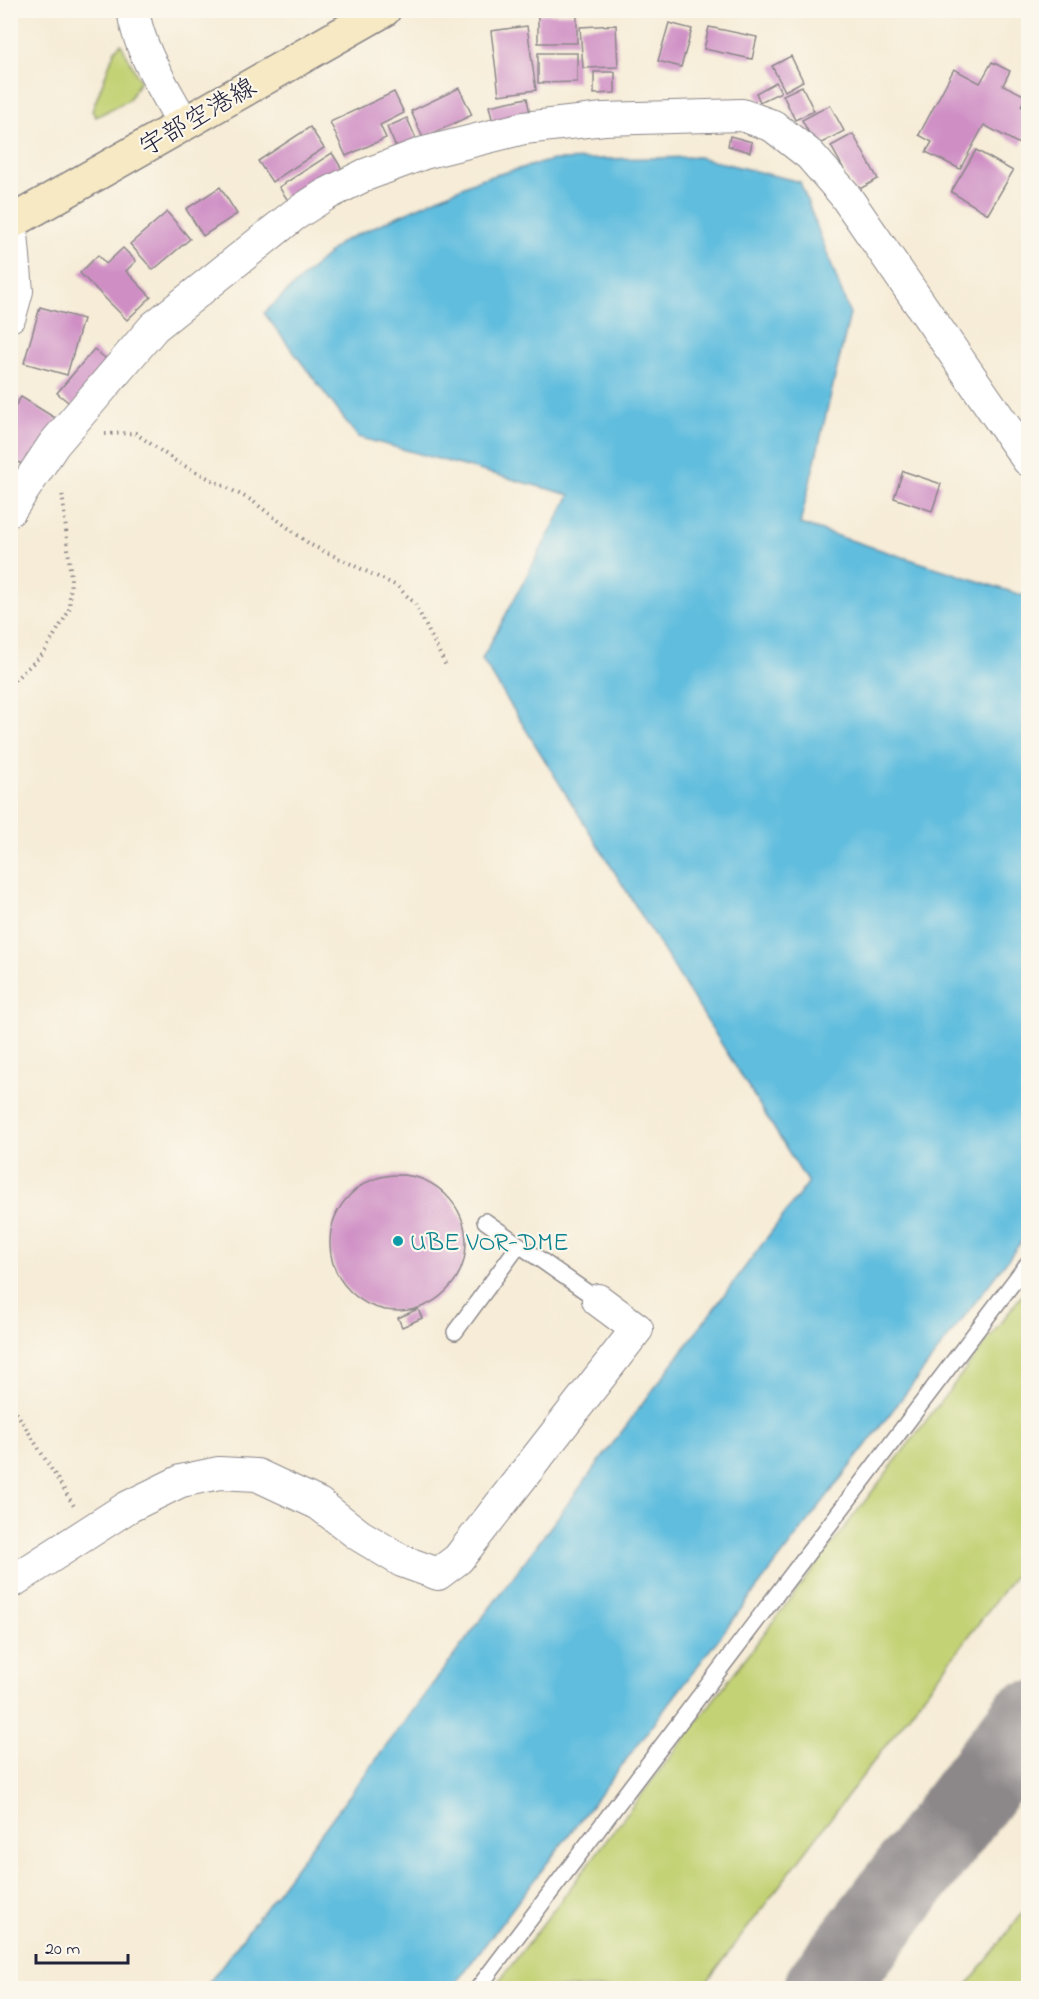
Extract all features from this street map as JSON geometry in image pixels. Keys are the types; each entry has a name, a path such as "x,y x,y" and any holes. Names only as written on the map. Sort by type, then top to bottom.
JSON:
{"main road":[{"name":"宇部空港線","path":"11,222 384,10"}],"street":[{"path":"133,10 135,26 147,57 183,123"},
{"path":"10,510 54,444 154,327 294,214 365,175 424,153 524,128 604,119 742,116 773,126 810,154 844,194 1029,460"},
{"path":"10,316 17,291 11,222"},
{"path":"10,1582 128,1507 181,1481 219,1473 257,1475 319,1504 359,1535 402,1561 438,1574 458,1559 637,1329 598,1300"}],"lane":[{"path":"485,1221 598,1300"},
{"path":"455,1332 519,1245"},
{"path":"478,1989 1029,1263"}],"path":[{"path":"10,684 43,654 69,610 71,578 63,497 54,444 79,444 108,433 135,433 177,462 251,500 311,545 398,586 415,604 447,668"},
{"path":"10,1402 90,1532"}],"green space":[{"path":"121,44 140,81 129,100 96,117 92,111 115,50"},
{"path":"1028,1287 1028,1558 702,1988 494,1988"},
{"path":"1028,1905 1028,1988 965,1988"}],"water":[{"path":"698,157 800,182 850,314 800,524 1028,597 1028,1233 452,1988 205,1988 808,1183 482,659 570,495 358,437 264,313 341,242 480,179 553,160"}],"building":[{"path":"538,14 577,14 577,43 538,43"},
{"path":"669,23 692,29 681,67 658,61"},
{"path":"616,25 618,67 583,68 580,27"},
{"path":"527,26 536,90 499,95 491,31"},
{"path":"709,27 757,37 752,59 704,49"},
{"path":"538,53 577,53 577,82 538,83"},
{"path":"791,56 803,81 785,91 772,66"},
{"path":"992,62 1010,71 1003,85 1026,96 1021,106 1028,110 1028,132 1021,145 984,125 960,169 926,152 932,142 919,135 954,69 980,83"},
{"path":"594,72 615,72 615,93 594,94"},
{"path":"776,82 781,92 760,102 756,93"},
{"path":"802,86 814,111 795,120 783,95"},
{"path":"459,88 472,115 423,138 411,111"},
{"path":"394,92 404,113 380,125 386,138 346,156 330,122"},
{"path":"527,98 531,120 494,127 489,106"},
{"path":"830,105 844,131 816,146 802,120"},
{"path":"407,118 418,143 398,152 387,127"},
{"path":"310,127 324,148 272,182 258,161"},
{"path":"853,134 878,179 856,191 831,146"},
{"path":"730,136 752,142 750,152 728,146"},
{"path":"976,150 1013,171 988,214 951,192"},
{"path":"332,153 345,174 293,208 279,187"},
{"path":"220,187 237,214 203,236 186,209"},
{"path":"167,212 190,239 153,270 130,244"},
{"path":"123,248 136,261 126,271 151,297 127,320 80,273 98,255 106,264"},
{"path":"40,307 83,319 67,375 24,363"},
{"path":"94,349 110,362 73,406 57,393"},
{"path":"21,397 60,421 29,469 10,457 10,414"},
{"path":"903,471 941,484 932,511 894,498"},
{"name":"UBE VOR-DME","path":"398,1175 424,1181 446,1195 460,1217 466,1243 460,1269 446,1291 424,1305 398,1311 372,1305 350,1291 336,1269 330,1243 336,1217 350,1195 372,1181"},
{"path":"418,1309 422,1318 402,1327 398,1318"}],"taxiway":[{"path":"825,1988 1028,1722"}],"place":[{"name":"UBE VOR-DME","path":"398,1241"}]}
